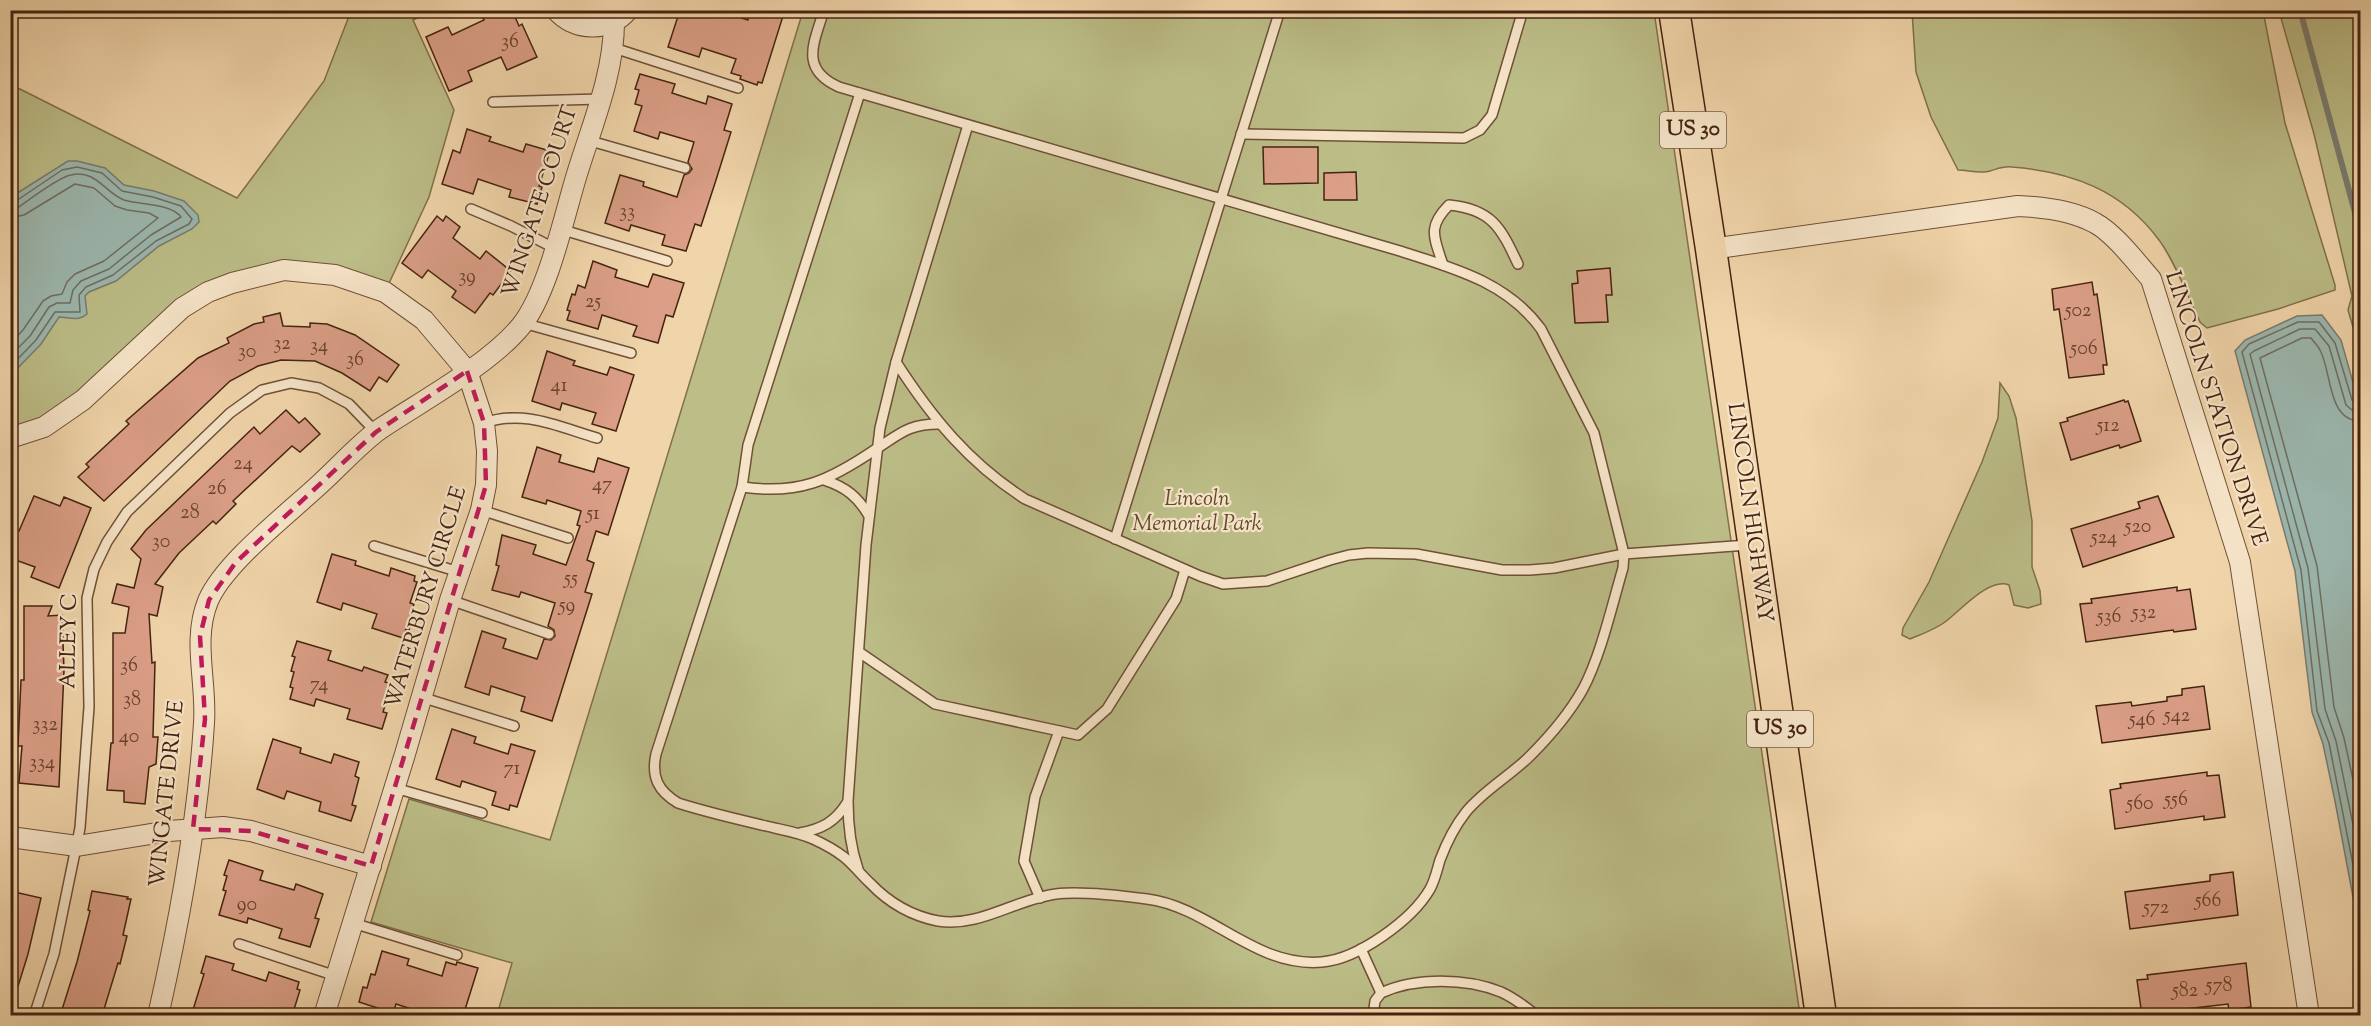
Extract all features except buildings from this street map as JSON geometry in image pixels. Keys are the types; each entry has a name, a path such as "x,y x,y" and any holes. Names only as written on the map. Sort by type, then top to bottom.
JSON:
{"main road":[{"name":"LINCOLN HIGHWAY","path":"1674,10 1711,249 1821,1016"}],"street":[{"name":"WINGATE COURT","path":"556,10 574,24 587,27 601,26 621,16"},
{"name":"WINGATE COURT","path":"467,371 504,344 523,323 541,289 600,99 621,16"},
{"name":"LINCOLN STATION DRIVE","path":"1711,249 2027,206 2058,210 2095,223 2125,249 2151,279 2241,562 2309,1016"},
{"name":"WATERBURY CIRCLE","path":"10,438 44,427 83,400 182,308 208,292 240,280 284,270 335,275 385,292 424,320 467,371 484,423 487,451 486,485 481,510 450,600 336,976 327,1014"},
{"name":"WINGATE DRIVE","path":"158,1016 169,969 193,829 205,719 200,636 208,600 236,562 376,432 467,371"},
{"path":"10,837 77,846 193,829 223,827 251,831 370,866"}],"lane":[{"path":"824,10 812,48 814,66 828,82 1443,265 1480,279 1500,290 1530,314 1541,329 1594,433 1624,554 1623,568 1594,662 1583,688 1569,710 1526,759 1466,812 1446,845 1432,886 1421,903 1400,922 1360,949 1339,960 1318,962 1293,960 1268,954 1242,942 1204,919 1164,901 1077,894 1057,894 1040,898 961,922 941,921 920,916 901,908 870,883 843,856 810,838 678,803 667,796 655,778 653,767 656,754 742,487 748,445 860,93"},
{"path":"1116,539 1280,10"},
{"path":"1241,134 1464,138 1473,135 1492,115 1523,10"},
{"path":"614,48 738,88"},
{"path":"493,102 600,99"},
{"path":"859,870 851,849 848,801 869,516 877,449 883,411 896,362 968,125"},
{"path":"587,140 685,168"},
{"path":"1443,265 1434,238 1436,218 1449,205 1470,207 1490,218 1507,240 1518,264"},
{"path":"471,209 511,226 557,239 667,261"},
{"path":"523,323 631,353"},
{"path":"896,362 939,424 977,464 1002,484 1025,499 1185,570 1222,584 1267,581 1349,555 1416,554 1502,570 1530,570 1554,568 1624,554 1754,544"},
{"name":"ALLEY C","path":"34,1016 54,954 80,828 89,707 87,598 94,569 107,542 128,512 230,413 262,390 291,384 320,388 348,404 376,432"},
{"path":"484,423 497,419 525,417 597,438"},
{"path":"742,487 764,490 795,489 824,480 877,449 901,431 924,424 939,424"},
{"path":"824,480 846,488 862,504 869,516"},
{"path":"481,510 568,538"},
{"path":"374,546 459,573"},
{"path":"859,652 935,704 1078,735 1107,709 1176,599 1185,570"},
{"path":"450,600 549,634"},
{"path":"421,697 514,726"},
{"path":"1040,898 1024,861 1035,797 1059,731"},
{"path":"394,788 483,813"},
{"path":"797,834 824,827 834,820 848,801"},
{"path":"353,922 457,955"},
{"path":"239,944 336,976"},
{"path":"1360,949 1381,993"},
{"path":"1373,1016 1375,1001 1381,993 1408,984 1437,982 1462,983 1502,993 1537,1016"}],"highlighted area":[{"path":"467,371 484,423 486,485 371,866 251,831 193,829 205,719 200,636 209,600 236,562 376,432"}],"green space":[{"path":"351,11 431,11 413,20 454,110 429,197 385,292 284,270 208,292 83,400 11,438 10,84 237,198 324,81"},
{"name":"Lincoln Memorial Park","path":"803,11 1654,11 1800,1015 497,1015 512,963 371,922 409,799 550,840"},
{"path":"1912,11 2263,11 2285,123 2335,290 2278,309 2207,328 2200,322 2176,269 2159,240 2129,208 2112,196 2075,179 2055,173 2009,167 1982,172 1958,170 1931,117 1916,72"},
{"path":"2279,11 2360,11 2360,351 2348,310 2352,296 2314,134"},
{"path":"2000,383 2009,396 2016,418 2032,521 2032,567 2040,591 2041,604 2028,608 2014,605 2009,585 1993,586 1975,596 1941,625 1910,639 1902,635 1903,628 1929,582 1982,462 1998,418"}],"water":[{"path":"68,161 105,168 124,185 154,191 184,201 198,215 199,222 192,229 159,246 116,281 89,292 85,296 87,314 77,318 59,317 41,344 11,375 11,197"},
{"path":"2322,315 2341,340 2360,407 2360,934 2323,744 2312,712 2295,571 2235,351 2245,340 2297,316"}],"waterway":[{"path":"2300,10 2360,231"}]}
